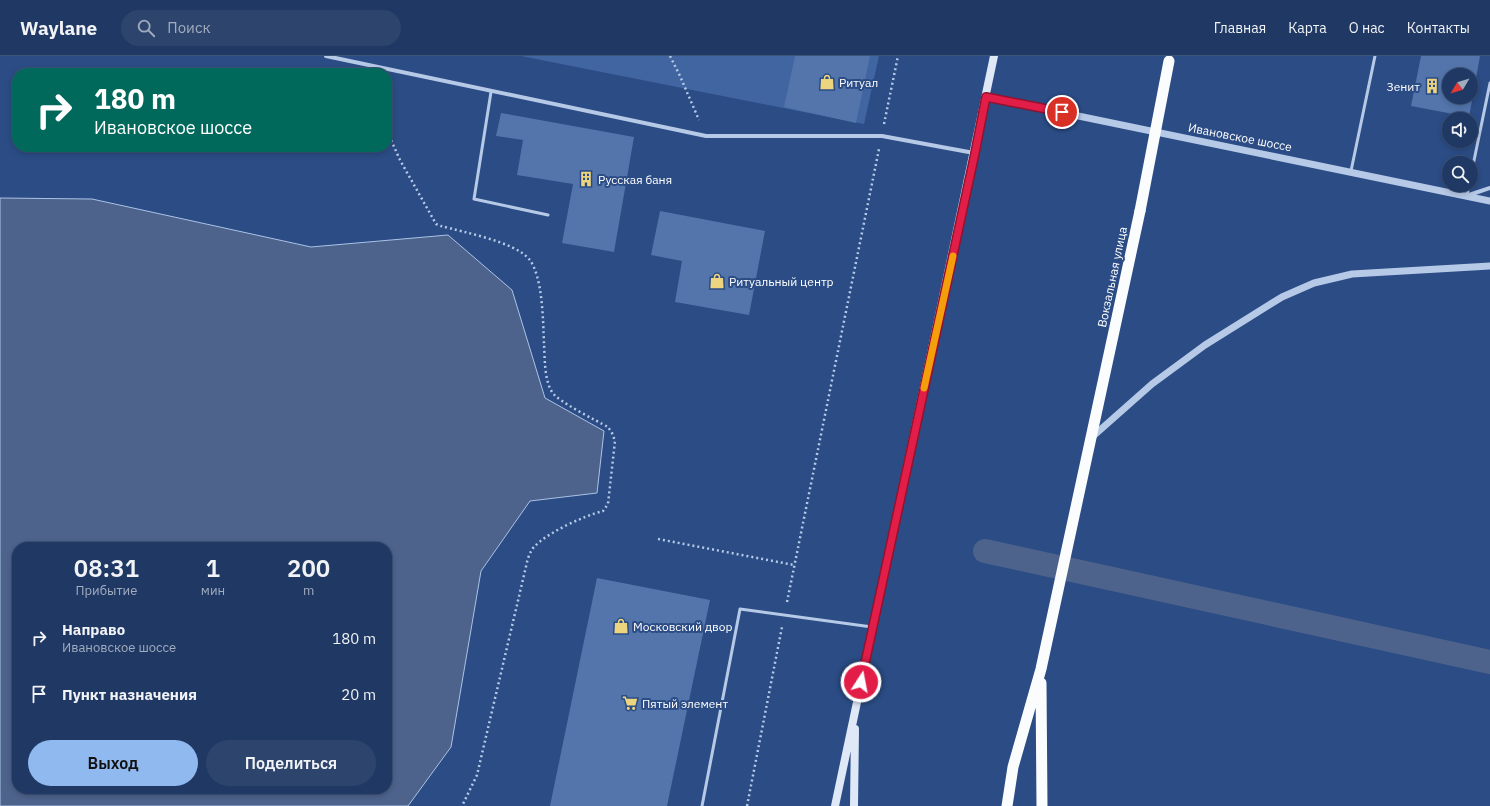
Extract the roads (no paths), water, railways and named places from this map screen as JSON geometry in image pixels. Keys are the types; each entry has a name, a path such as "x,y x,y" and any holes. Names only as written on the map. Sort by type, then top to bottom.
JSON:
{"highway":[{"name":"Вокзальная улица","path":"1041,669 1140,211 1169,58"},
{"path":"1007,806 1013,767 1041,669"},
{"path":"1041,669 1042,806"}],"main road":[{"path":"835,806 872,627 975,153 994,56"},
{"path":"854,806 855,710"}],"street":[{"path":"326,56 381,68"},
{"path":"392,70 706,136 882,136 975,153"},
{"name":"Ивановское шоссе","path":"986,97 1490,201"},
{"path":"1467,196 1490,188"},
{"path":"1091,438 1152,384 1205,345 1282,297 1314,282 1352,274 1490,266"}],"lane":[{"path":"1350,171 1375,56"},
{"path":"1475,156 1490,83"},
{"path":"491,92 474,198 548,214"},
{"path":"1467,196 1468,192"},
{"path":"702,806 740,609 872,627"}],"waterway":[{"path":"985,551 1490,662"}],"place":[{"name":"Ритуал","path":"827,82"},
{"name":"Зенит","path":"1432,86"},
{"name":"Русская баня","path":"586,179"},
{"name":"Ритуальный центр","path":"717,281"},
{"name":"Московский двор","path":"621,626"},
{"name":"Пятый элемент","path":"630,703"}]}
